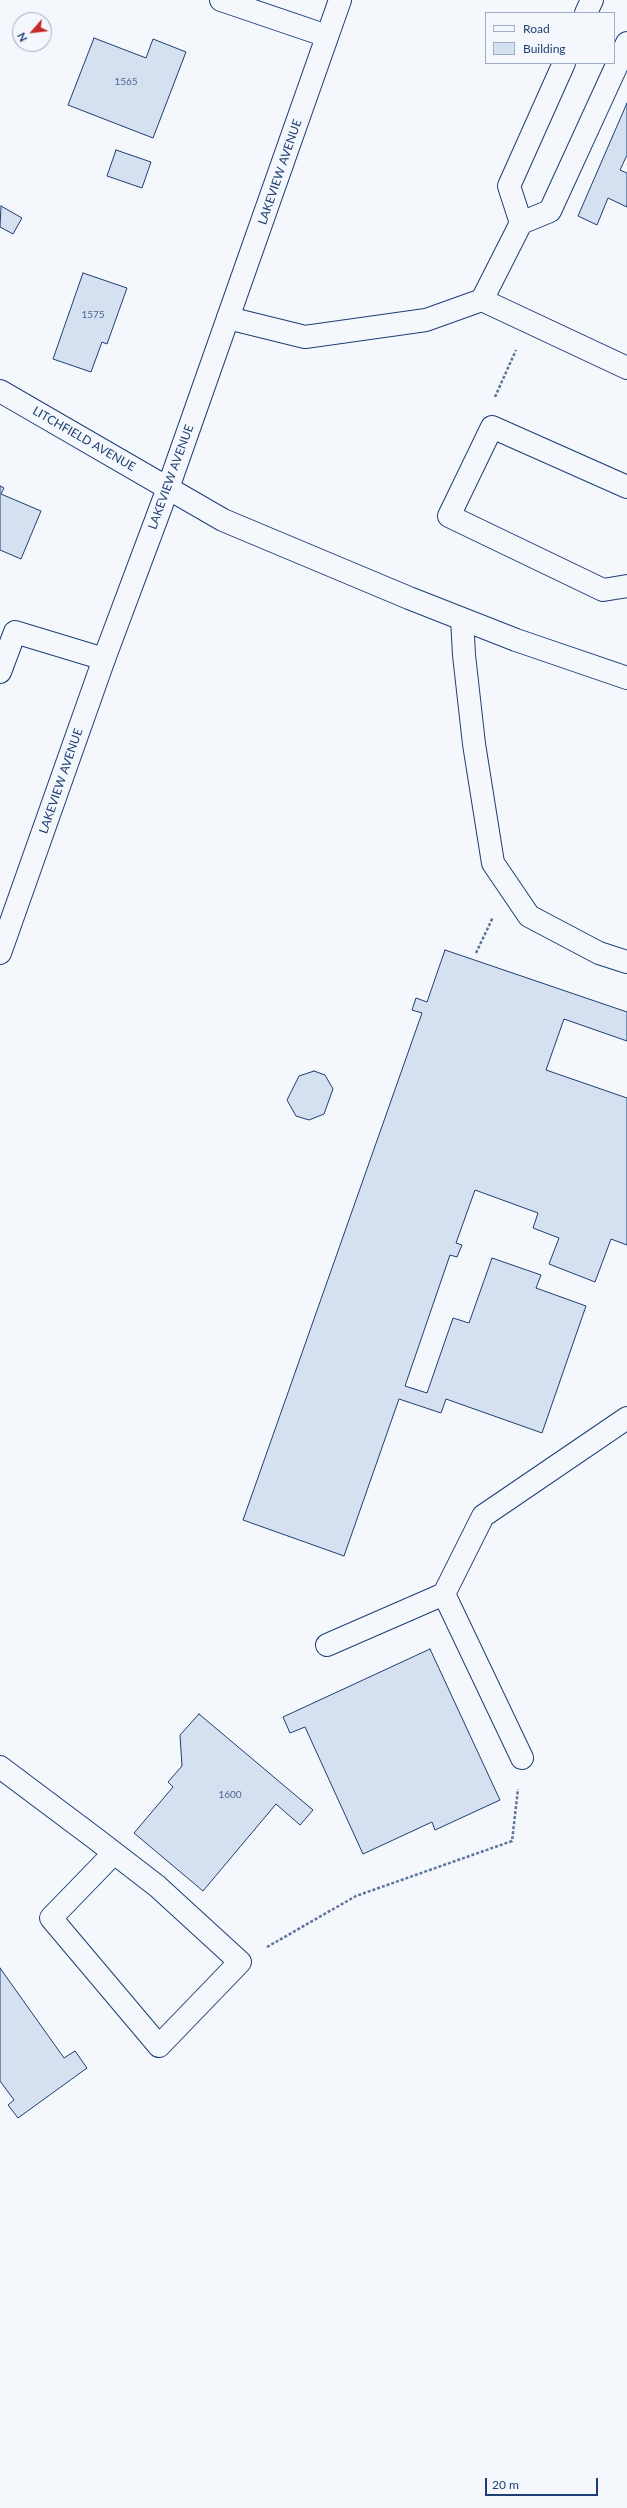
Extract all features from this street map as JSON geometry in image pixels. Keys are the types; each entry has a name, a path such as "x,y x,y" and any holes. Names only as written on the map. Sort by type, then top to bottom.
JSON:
{"main road":[{"path":"221,0 327,36"},
{"name":"LAKEVIEW AVENUE","path":"0,953 104,659 168,488 340,0"},
{"path":"586,12 592,0"},
{"path":"228,318 305,337 426,320 482,300 521,223 550,211 627,43"},
{"path":"521,223 509,186 564,64"},
{"path":"482,300 627,368"},
{"name":"LITCHFIELD AVENUE","path":"0,391 223,520 462,619 516,640 627,678"},
{"path":"627,487 492,427 449,516 603,590 627,586"},
{"path":"462,619 464,655 474,744 493,863 528,916 599,953 627,962"},
{"path":"0,672 15,632 104,659"},
{"path":"327,1645 444,1594 482,1516 627,1418"},
{"path":"444,1594 522,1758"},
{"path":"0,1767 114,1853 157,1886 240,1962 159,2046 51,1918 114,1853"}],"path":[{"path":"492,427 495,395 517,346"},
{"path":"476,953 494,914"},
{"path":"240,1962 356,1896 512,1841 522,1758"}],"building":[{"path":"94,38 146,58 153,39 186,52 153,138 68,105"},
{"path":"627,103 627,155 620,170 627,173 627,207 608,198 597,225 578,216"},
{"path":"116,150 151,162 142,188 107,176"},
{"path":"1,206 22,218 13,234 0,227"},
{"path":"83,273 127,288 107,344 102,342 91,372 53,359"},
{"path":"0,486 4,488 1,494 41,511 21,559 0,550"},
{"path":"445,950 627,1012 627,1041 564,1019 546,1070 627,1098 627,1245 611,1239 595,1282 549,1264 559,1238 533,1228 538,1213 475,1190 456,1243 462,1245 457,1257 450,1255 405,1386 427,1393 453,1318 469,1323 492,1258 541,1275 536,1288 586,1306 542,1433 446,1399 441,1413 399,1399 344,1556 243,1520 422,1013 412,1010 416,998 427,1002"},
{"path":"314,1071 325,1075 333,1089 324,1114 309,1120 296,1116 287,1100 299,1076"},
{"path":"430,1649 500,1800 435,1830 432,1822 363,1854 305,1727 290,1733 283,1717"},
{"path":"199,1714 313,1810 300,1825 276,1804 203,1891 134,1833 173,1787 168,1782 182,1766 180,1735"},
{"path":"0,1968 64,2058 75,2051 87,2068 18,2118 8,2105 14,2100 0,2081"}]}
